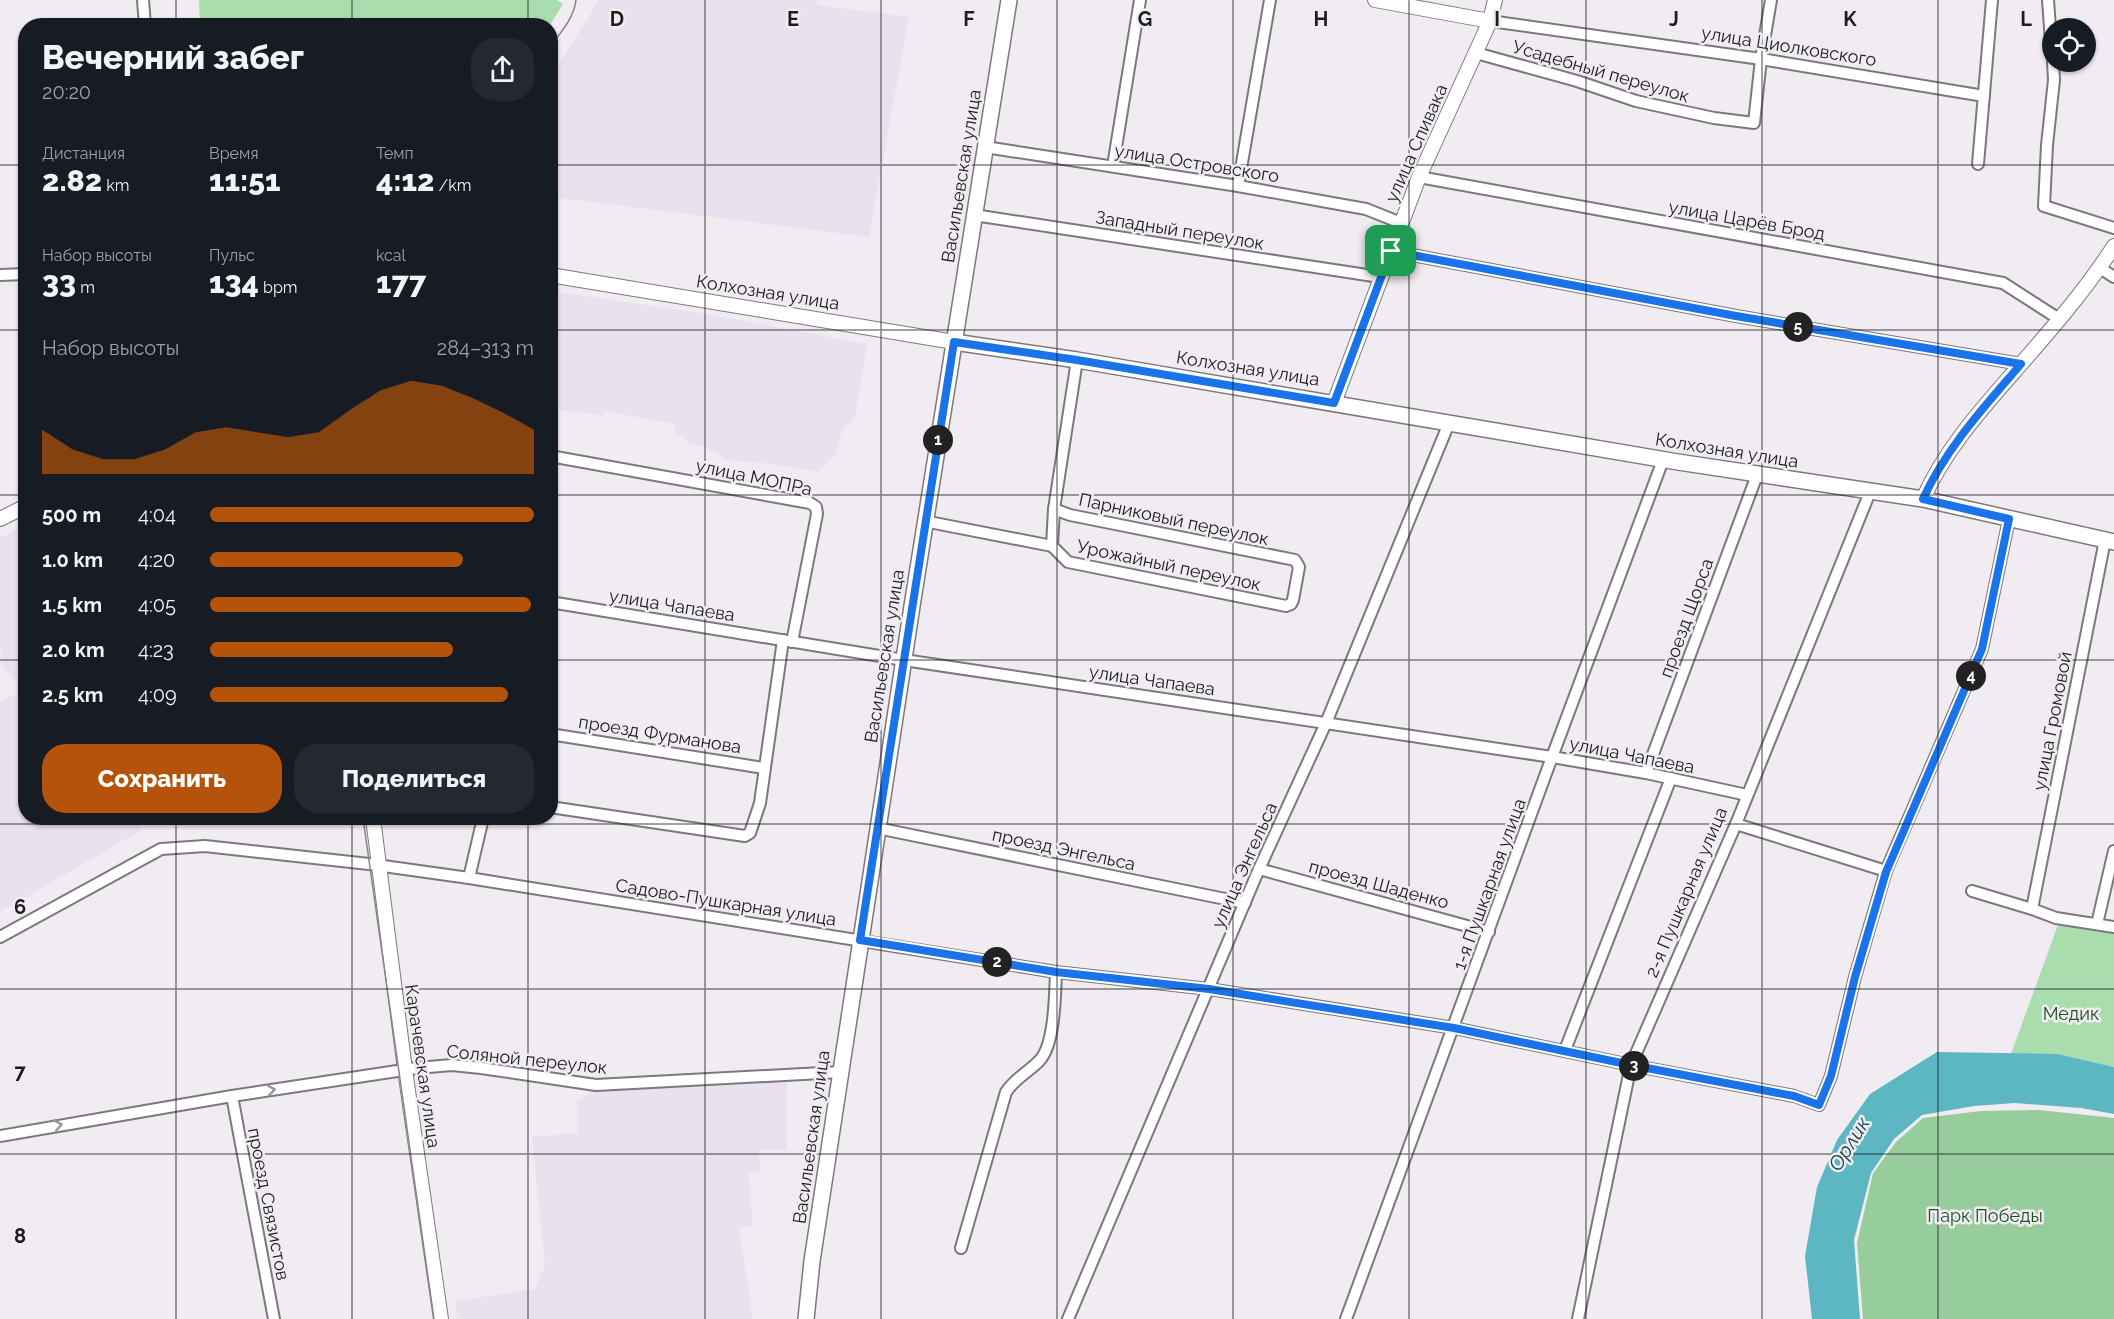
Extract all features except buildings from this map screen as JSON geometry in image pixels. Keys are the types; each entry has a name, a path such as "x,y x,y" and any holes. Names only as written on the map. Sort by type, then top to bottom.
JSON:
{"main road":[{"name":"Васильевская улица","path":"806,1319 812,1261 924,521 1009,0"},
{"name":"Колхозная улица","path":"954,342 1077,360 1663,460 1923,499 2110,541"}],"street":[{"path":"143,0 144,18"},
{"path":"1113,166 1140,0"},
{"path":"1238,186 1270,0"},
{"name":"улица Циолковского","path":"1375,0 1490,21 1761,59 1984,96"},
{"name":"улица Спивака","path":"1334,403 1419,177 1490,21 1495,0"},
{"path":"1761,59 1771,0"},
{"path":"2048,0 2049,18"},
{"path":"1978,164 1984,96 1988,1"},
{"name":"Усадебный переулок","path":"1476,53 1577,81 1636,101 1714,118 1754,123 1761,59"},
{"path":"2054,72 2044,206 2114,228"},
{"name":"улица Островского","path":"985,147 1238,186 1366,209 1401,223"},
{"name":"улица Царёв Брод","path":"1419,177 2003,283 2059,319"},
{"name":"Западный переулок","path":"974,215 1380,278"},
{"path":"1923,499 1931,479 1972,420 2059,319 2100,268 2114,246"},
{"path":"1391,251 1736,316 2021,364"},
{"path":"2100,268 2114,277"},
{"path":"0,275 18,274"},
{"name":"Колхозная улица","path":"558,276 954,342"},
{"name":"Парниковый переулок","path":"1077,360 1054,509 1070,515 1295,560 1299,567 1293,600 1286,606"},
{"name":"улица Энгельса","path":"1068,1319 1259,869 1326,723 1449,423"},
{"name":"улица МОПРа","path":"558,457 810,503 816,507 817,514 788,641"},
{"name":"1-я Пушкарная улица","path":"1347,1319 1663,460"},
{"name":"проезд Щорса","path":"1646,773 1757,475"},
{"name":"2-я Пушкарная улица","path":"1578,1319 1631,1065 1736,824 1870,492"},
{"name":"Урожайный переулок","path":"1052,546 1054,509"},
{"path":"0,519 18,510"},
{"path":"1736,824 1886,872 1982,649 2009,519"},
{"name":"Урожайный переулок","path":"924,521 1052,546 1068,562 1286,606"},
{"name":"улица Громовой","path":"2032,909 2110,541"},
{"name":"улица Чапаева","path":"558,603 904,660 1552,757 1646,773 1747,795"},
{"path":"558,808 746,836 753,828 760,803 764,768 788,641"},
{"name":"проезд Фурманова","path":"558,735 764,768"},
{"path":"1565,1050 1671,778"},
{"name":"Карачевская улица","path":"374,825 405,1070 441,1319"},
{"path":"469,878 481,825"},
{"name":"проезд Энгельса","path":"877,828 1245,903"},
{"name":"Садово-Пушкарная улица","path":"0,937 161,849 205,846 379,865 469,878 1056,972 1209,989 1454,1028 1794,1096 1819,1105 1831,1076 1855,977 1886,872"},
{"path":"2097,924 2114,851"},
{"name":"проезд Шаденко","path":"1259,869 1489,932"},
{"path":"1972,891 2056,918 2114,927"},
{"path":"961,1248 1006,1092 1012,1082 1042,1058 1046,1050 1054,1016 1056,972"},
{"name":"Соляной переулок","path":"0,1136 232,1096 452,1065 596,1085 840,1072"},
{"name":"проезд Связистов","path":"232,1096 274,1319"}],"shaded area":[{"path":"599,0 817,0 817,5 909,17 869,237 558,198 559,64"},
{"path":"558,292 701,313 867,344 855,416 842,431 835,455 818,472 772,464 727,460 709,449 685,441 685,436 674,434 675,424 605,411 603,416 558,409"},
{"path":"18,528 18,685 0,662 2,653 0,651 0,538"},
{"path":"18,692 18,825 139,825 141,830 0,912 0,703"},
{"path":"787,1078 787,1150 759,1150 760,1171 749,1173 753,1226 739,1227 753,1319 457,1319 455,1301 535,1289 545,1266 532,1137 577,1133 577,1103 594,1090"}],"green space":[{"path":"199,0 557,0 563,4 554,18 200,18"},
{"name":"Медик","path":"2059,922 2114,934 2114,1067 2058,1054 2011,1054"},
{"name":"Парк Победы","path":"2039,1110 2114,1118 2114,1319 1863,1319 1857,1243 1873,1173 1896,1142 1923,1118 1981,1111"}],"water":[{"name":"Орлик","path":"1937,1052 2058,1054 2114,1067 2114,1114 2081,1108 2015,1103 1974,1106 1922,1115 1894,1139 1871,1173 1854,1240 1860,1319 1812,1319 1805,1256 1817,1187 1837,1140 1870,1094"}],"tram line":[{"path":"558,37 570,19 576,0"},
{"path":"364,825 434,1319"}],"route":[{"path":"1391,251 1736,316 2021,364 1972,420 1931,479 1923,499 2009,519 1982,649 1886,872 1855,977 1831,1076 1819,1105 1794,1096 1454,1028 1209,989 1056,972 860,940 924,521 954,342 1334,403 1391,251"}]}
